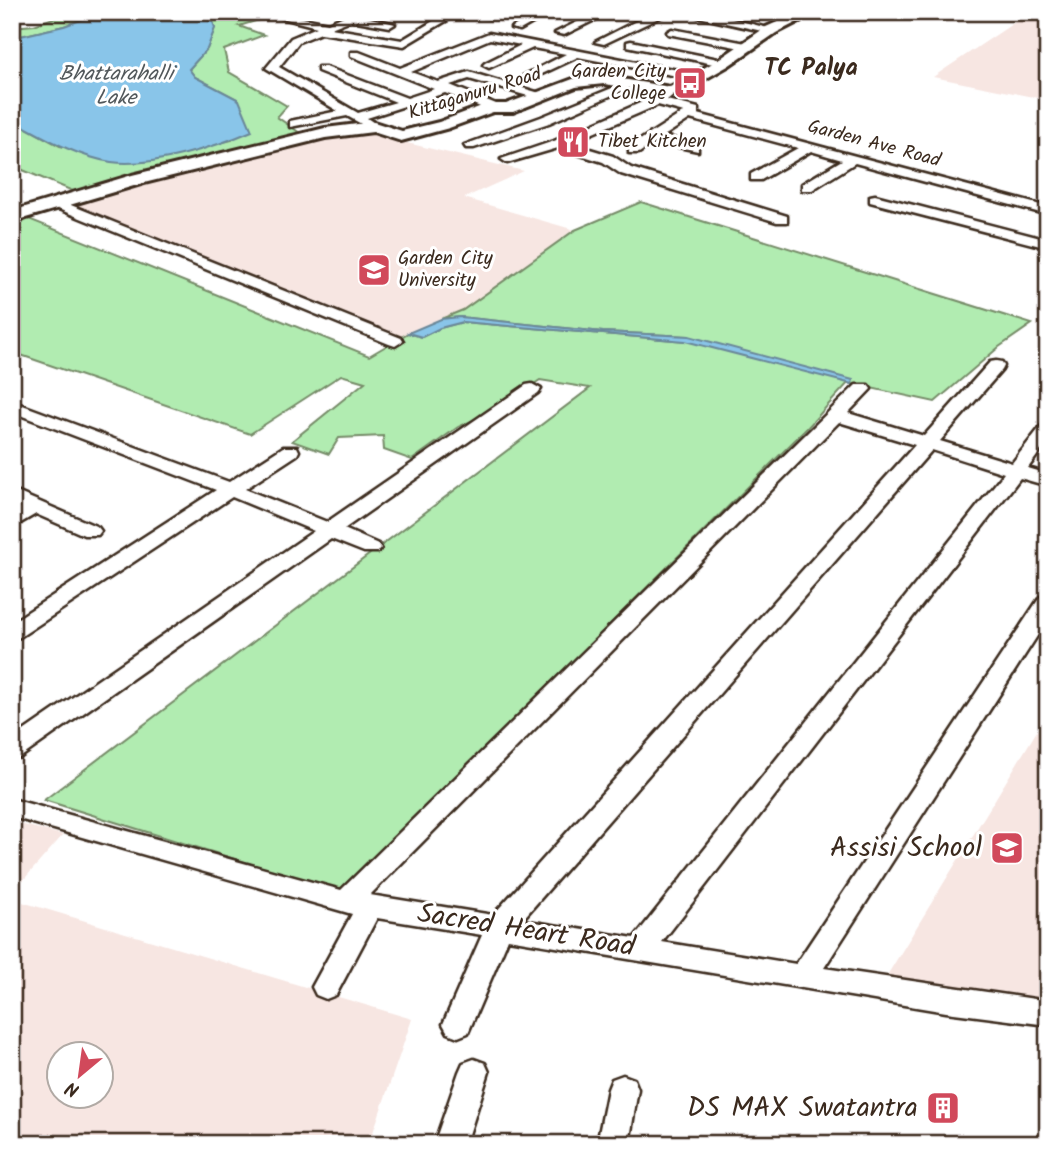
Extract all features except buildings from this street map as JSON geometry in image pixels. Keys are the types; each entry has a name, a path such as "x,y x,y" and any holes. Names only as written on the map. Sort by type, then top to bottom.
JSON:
{"street":[{"path":"283,17 404,43 456,12"},
{"path":"467,12 489,15 495,12"},
{"path":"516,28 547,12"},
{"path":"560,33 606,12"},
{"path":"600,42 663,12"},
{"path":"670,12 695,13 771,30"},
{"path":"507,159 558,144 631,110 657,101 723,63 771,30 811,12"},
{"path":"374,127 272,68 295,40 357,15 390,24"},
{"path":"671,32 746,46"},
{"path":"402,71 489,36 698,77"},
{"path":"489,65 533,44"},
{"path":"631,44 723,63"},
{"path":"527,78 577,53"},
{"path":"355,54 492,107"},
{"path":"322,69 407,102"},
{"path":"294,124 353,115 407,102 470,75 539,96"},
{"name":"Kittaganuru Road","path":"12,217 227,155 325,133 374,127 401,136 444,125 492,107 508,109 573,83 604,80 672,92"},
{"path":"470,145 545,120 631,84"},
{"name":"Garden Ave Road","path":"657,101 694,111 689,115"},
{"path":"634,150 689,115"},
{"name":"Garden Ave Road","path":"689,115 853,159 986,211 1048,211"},
{"path":"545,120 587,132"},
{"path":"652,137 694,148"},
{"path":"558,144 608,159 626,171 782,219"},
{"path":"756,177 809,147"},
{"path":"807,187 853,159"},
{"path":"875,199 986,211 1048,244"},
{"path":"56,203 395,341"},
{"path":"458,1024 499,927 996,366"},
{"path":"12,751 532,389"},
{"path":"326,987 358,904 862,389"},
{"path":"12,406 232,489 371,548"},
{"path":"836,415 1048,480"},
{"path":"640,950 1048,429"},
{"path":"12,632 290,451"},
{"path":"12,496 91,531"},
{"path":"12,522 35,506"},
{"path":"803,977 1048,602"},
{"name":"Sacred Heart Road","path":"12,808 358,904 803,977 1048,1013"},
{"path":"450,1144 474,1072"},
{"path":"613,1144 623,1089"}],"shaded area":[{"path":"1030,12 1048,12 1048,100 933,77"},
{"name":"Garden City University","path":"361,132 524,171 464,198 575,230 463,310 398,340 73,205 301,144"},
{"name":"Assisi School","path":"1048,713 1048,1002 883,982"},
{"path":"12,822 63,835 12,893"},
{"path":"12,899 412,1019 369,1144 12,1144"}],"green space":[{"path":"70,12 103,12 64,26 12,38 12,27 34,25"},
{"path":"186,12 285,12 239,26 264,35 224,50 229,72 287,106 277,117 300,133 75,192 18,168 20,142 12,135 12,120 60,146 144,162 232,140 239,100 195,77 189,69 207,49 215,28 213,22"},
{"path":"641,202 1032,324 999,347 935,402 848,383 808,427 341,892 44,800 590,388 540,380 495,410 458,427 412,460 384,450 383,436 339,438 329,454 292,441 365,382 341,375 250,434 12,352 12,227 29,219 369,356 408,333 422,337 440,328 463,322 685,341 688,336 603,332 460,317 441,319 463,310 575,230"}],"water":[{"name":"Bhattarahalli Lake","path":"103,12 186,12 213,22 215,28 207,49 189,69 195,77 239,100 252,131 183,155 127,163 85,155 12,120 12,38 64,26"},
{"path":"460,317 603,332 689,336 853,380 852,384 685,341 463,322 440,328 422,337 408,333 441,319"}],"place":[{"name":"Garden City College","path":"690,83"},
{"name":"Tibet Kitchen","path":"573,142"},
{"name":"Garden City University","path":"374,270"},
{"name":"Assisi School","path":"1007,848"},
{"name":"DS MAX Swatantra","path":"943,1108"}],"district":[{"name":"TC Palya","path":"811,68"}]}
